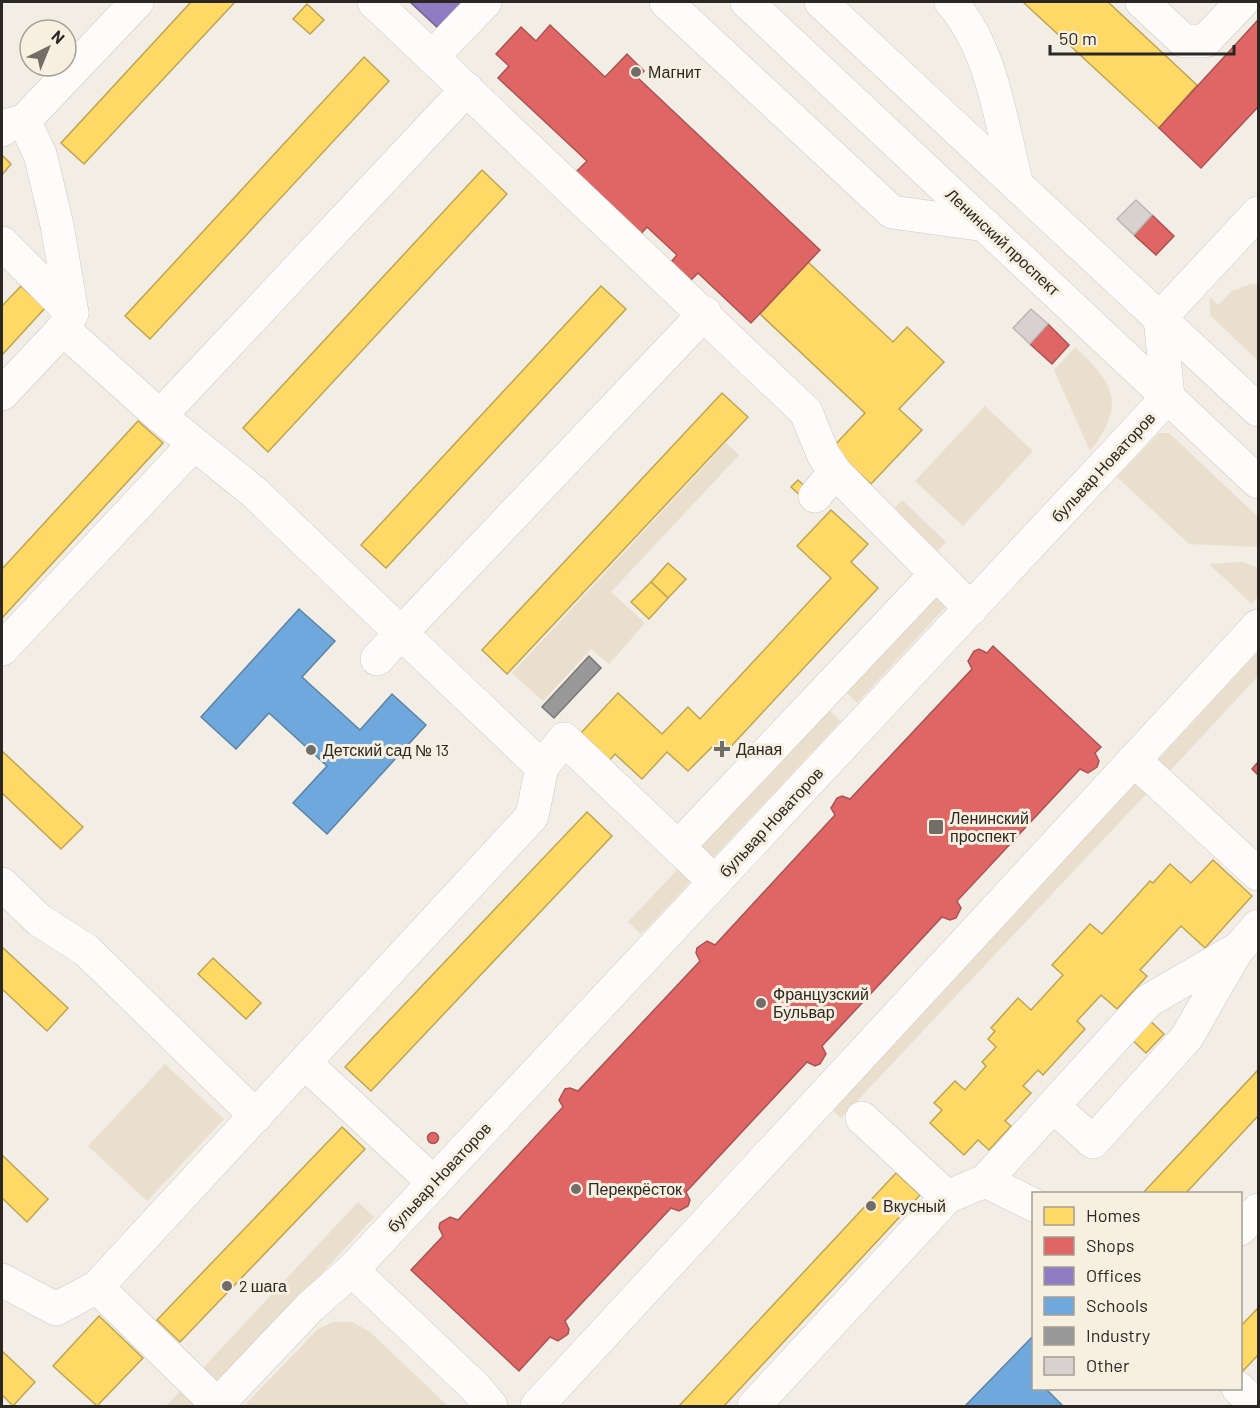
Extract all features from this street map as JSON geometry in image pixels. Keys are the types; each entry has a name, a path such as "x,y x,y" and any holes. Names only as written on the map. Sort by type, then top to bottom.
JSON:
{"street":[{"path":"2,394 68,321 57,225 40,154 8,125 137,2"},
{"path":"374,2 807,412 823,454 825,484 936,574 971,609"},
{"path":"432,57 484,2"},
{"path":"666,2 892,212 985,225"},
{"name":"Ленинский проспект","path":"747,2 1258,482"},
{"path":"821,2 1258,410"},
{"path":"951,2 973,32 990,82 1017,184"},
{"path":"1142,2 1184,41 1205,41 1242,2"},
{"path":"160,416 467,89"},
{"path":"1160,318 1258,213"},
{"path":"2,243 68,321 160,416 255,493 542,767"},
{"path":"376,659 705,313"},
{"name":"бульвар Новаторов","path":"217,1406 310,1307 352,1270 1168,398 1160,318"},
{"path":"1168,398 1204,359"},
{"path":"2,649 194,444"},
{"path":"678,847 936,574"},
{"path":"537,1407 1258,626"},
{"path":"825,692 862,725"},
{"path":"2,1280 56,1309 97,1287 532,816 542,767 564,739 715,882"},
{"path":"1134,760 1258,874"},
{"path":"2,884 39,920 86,950 256,1116"},
{"path":"754,1407 947,1197 985,1181 1148,1001 1249,937"},
{"path":"1053,1106 1093,1142 1187,1037 1249,937"},
{"path":"305,1063 434,1183"},
{"path":"862,1118 947,1197"},
{"path":"985,1181 1032,1204"},
{"path":"1242,1227 1258,1210"},
{"path":"352,1270 475,1387 491,1407"},
{"path":"97,1287 217,1406"},
{"path":"1239,1390 1258,1406"}],"shaded area":[{"path":"1251,284 1258,284 1258,361 1210,315 1210,297 1218,305 1232,291"},
{"path":"1075,347 1099,372 1111,396 1112,408 1108,421 1090,451 1054,370"},
{"path":"985,406 1033,451 963,526 915,481"},
{"path":"1159,433 1169,433 1258,517 1258,547 1189,544 1117,477"},
{"path":"726,443 739,455 611,592 645,623 609,664 591,649 543,701 512,673"},
{"path":"902,500 946,542 938,551 894,509"},
{"path":"1241,562 1258,567 1258,596 1252,604 1209,564"},
{"path":"938,592 950,602 857,703 846,692"},
{"path":"1258,652 1258,676 1167,774 1155,763"},
{"path":"829,710 841,721 710,861 698,850"},
{"path":"1137,780 1149,791 841,1118 829,1107"},
{"path":"680,867 693,879 641,934 628,922"},
{"path":"165,1064 224,1119 147,1201 88,1146"},
{"path":"358,1202 374,1217 218,1385 202,1369"},
{"path":"333,1322 352,1322 370,1332 448,1406 244,1406 318,1329"},
{"path":"183,1388 197,1406 166,1406"}],"building: Homes":[{"path":"191,2 235,2 84,164 61,143"},
{"path":"1023,2 1108,2 1197,85 1159,128"},
{"path":"307,4 324,20 310,34 293,19"},
{"path":"364,57 389,81 150,339 125,316"},
{"path":"2,155 11,164 2,175"},
{"path":"482,170 507,194 268,452 243,428"},
{"path":"808,262 893,342 907,327 944,362 899,409 922,430 871,484 832,448 865,413 760,314"},
{"path":"21,286 45,308 2,355 2,306"},
{"path":"601,286 626,309 386,568 361,545"},
{"path":"722,393 748,417 507,674 482,650"},
{"path":"138,421 163,443 2,618 2,569"},
{"path":"798,480 810,491 803,498 791,487"},
{"path":"831,510 868,544 851,562 878,588 723,755 713,746 688,771 667,752 642,779 615,754 608,762 579,735 618,693 662,734 688,707 700,719 831,578 797,546"},
{"path":"668,563 686,579 668,598 651,582"},
{"path":"651,582 668,598 649,619 631,602"},
{"path":"2,751 83,827 61,849 2,793"},
{"path":"587,812 612,836 371,1091 345,1067"},
{"path":"1213,860 1252,896 1205,948 1181,926 1140,970 1147,976 1117,1009 1101,995 1077,1021 1085,1029 1043,1075 1038,1070 1023,1086 1031,1093 1005,1121 1011,1126 989,1150 978,1140 964,1155 930,1123 942,1110 934,1103 955,1081 965,1090 986,1066 982,1062 996,1047 988,1039 995,1031 991,1028 1018,998 1031,1010 1063,975 1052,965 1090,924 1102,934 1150,881 1153,883 1170,864 1191,883"},
{"path":"2,947 68,1008 47,1031 2,989"},
{"path":"213,958 261,1003 246,1019 198,974"},
{"path":"1147,1018 1164,1034 1146,1053 1129,1037"},
{"path":"1258,1070 1258,1116 1187,1192 1144,1192"},
{"path":"342,1127 365,1149 180,1342 157,1320"},
{"path":"2,1155 48,1199 27,1222 2,1198"},
{"path":"896,1173 920,1195 724,1406 679,1406"},
{"path":"1258,1308 1258,1355 1242,1372 1242,1325"},
{"path":"99,1316 143,1358 97,1406 53,1366"},
{"path":"2,1351 35,1382 13,1406 2,1395"}],"building: Shops":[{"path":"1258,20 1258,107 1201,168 1159,128"},
{"path":"550,25 605,77 627,54 644,71 638,78 820,250 751,323 698,273 691,280 671,262 677,255 647,227 641,234 576,172 587,161 498,78 509,66 496,54 521,27 536,41"},
{"path":"1152,215 1174,236 1156,255 1134,235"},
{"path":"1048,324 1069,345 1052,364 1030,344"},
{"name":"Французский Бульвар","path":"993,646 1101,747 1095,753 1099,761 1097,767 1088,773 1080,769 957,901 961,908 956,918 950,920 942,917 822,1046 826,1054 820,1064 815,1066 807,1062 686,1192 690,1200 688,1206 679,1211 671,1208 565,1321 569,1329 568,1334 558,1341 550,1337 519,1371 411,1270 443,1236 439,1228 440,1223 450,1217 458,1220 563,1107 559,1100 565,1089 578,1091 700,961 696,953 697,948 707,941 715,945 835,815 831,808 837,798 842,796 850,799 972,669 968,661 974,651 979,649 987,653"},
{"path":"1258,762 1258,775 1252,769"},
{"path":"433,1132 439,1138 433,1144 427,1138"}],"building: Offices":[{"path":"410,2 468,2 440,30"}],"building: Schools":[{"path":"299,609 335,641 302,677 360,730 392,694 426,725 327,834 293,803 327,766 269,713 236,749 201,717"},
{"path":"1032,1337 1032,1390 1047,1390 1063,1406 965,1406"}],"building: Industry":[{"path":"589,656 601,668 554,718 542,707"}],"building: Other":[{"path":"1136,200 1152,215 1134,235 1117,219"},
{"path":"1031,309 1048,324 1030,344 1013,328"}],"place":[{"name":"Магнит","path":"636,72"},
{"name":"Даная","path":"722,749"},
{"name":"Детский сад № 13","path":"311,750"},
{"name":"Ленинский проспект","path":"936,827"},
{"name":"Французский Бульвар","path":"761,1003"},
{"name":"Перекрёсток","path":"576,1189"},
{"name":"Вкусный","path":"871,1206"},
{"name":"2 шага","path":"227,1286"}]}
